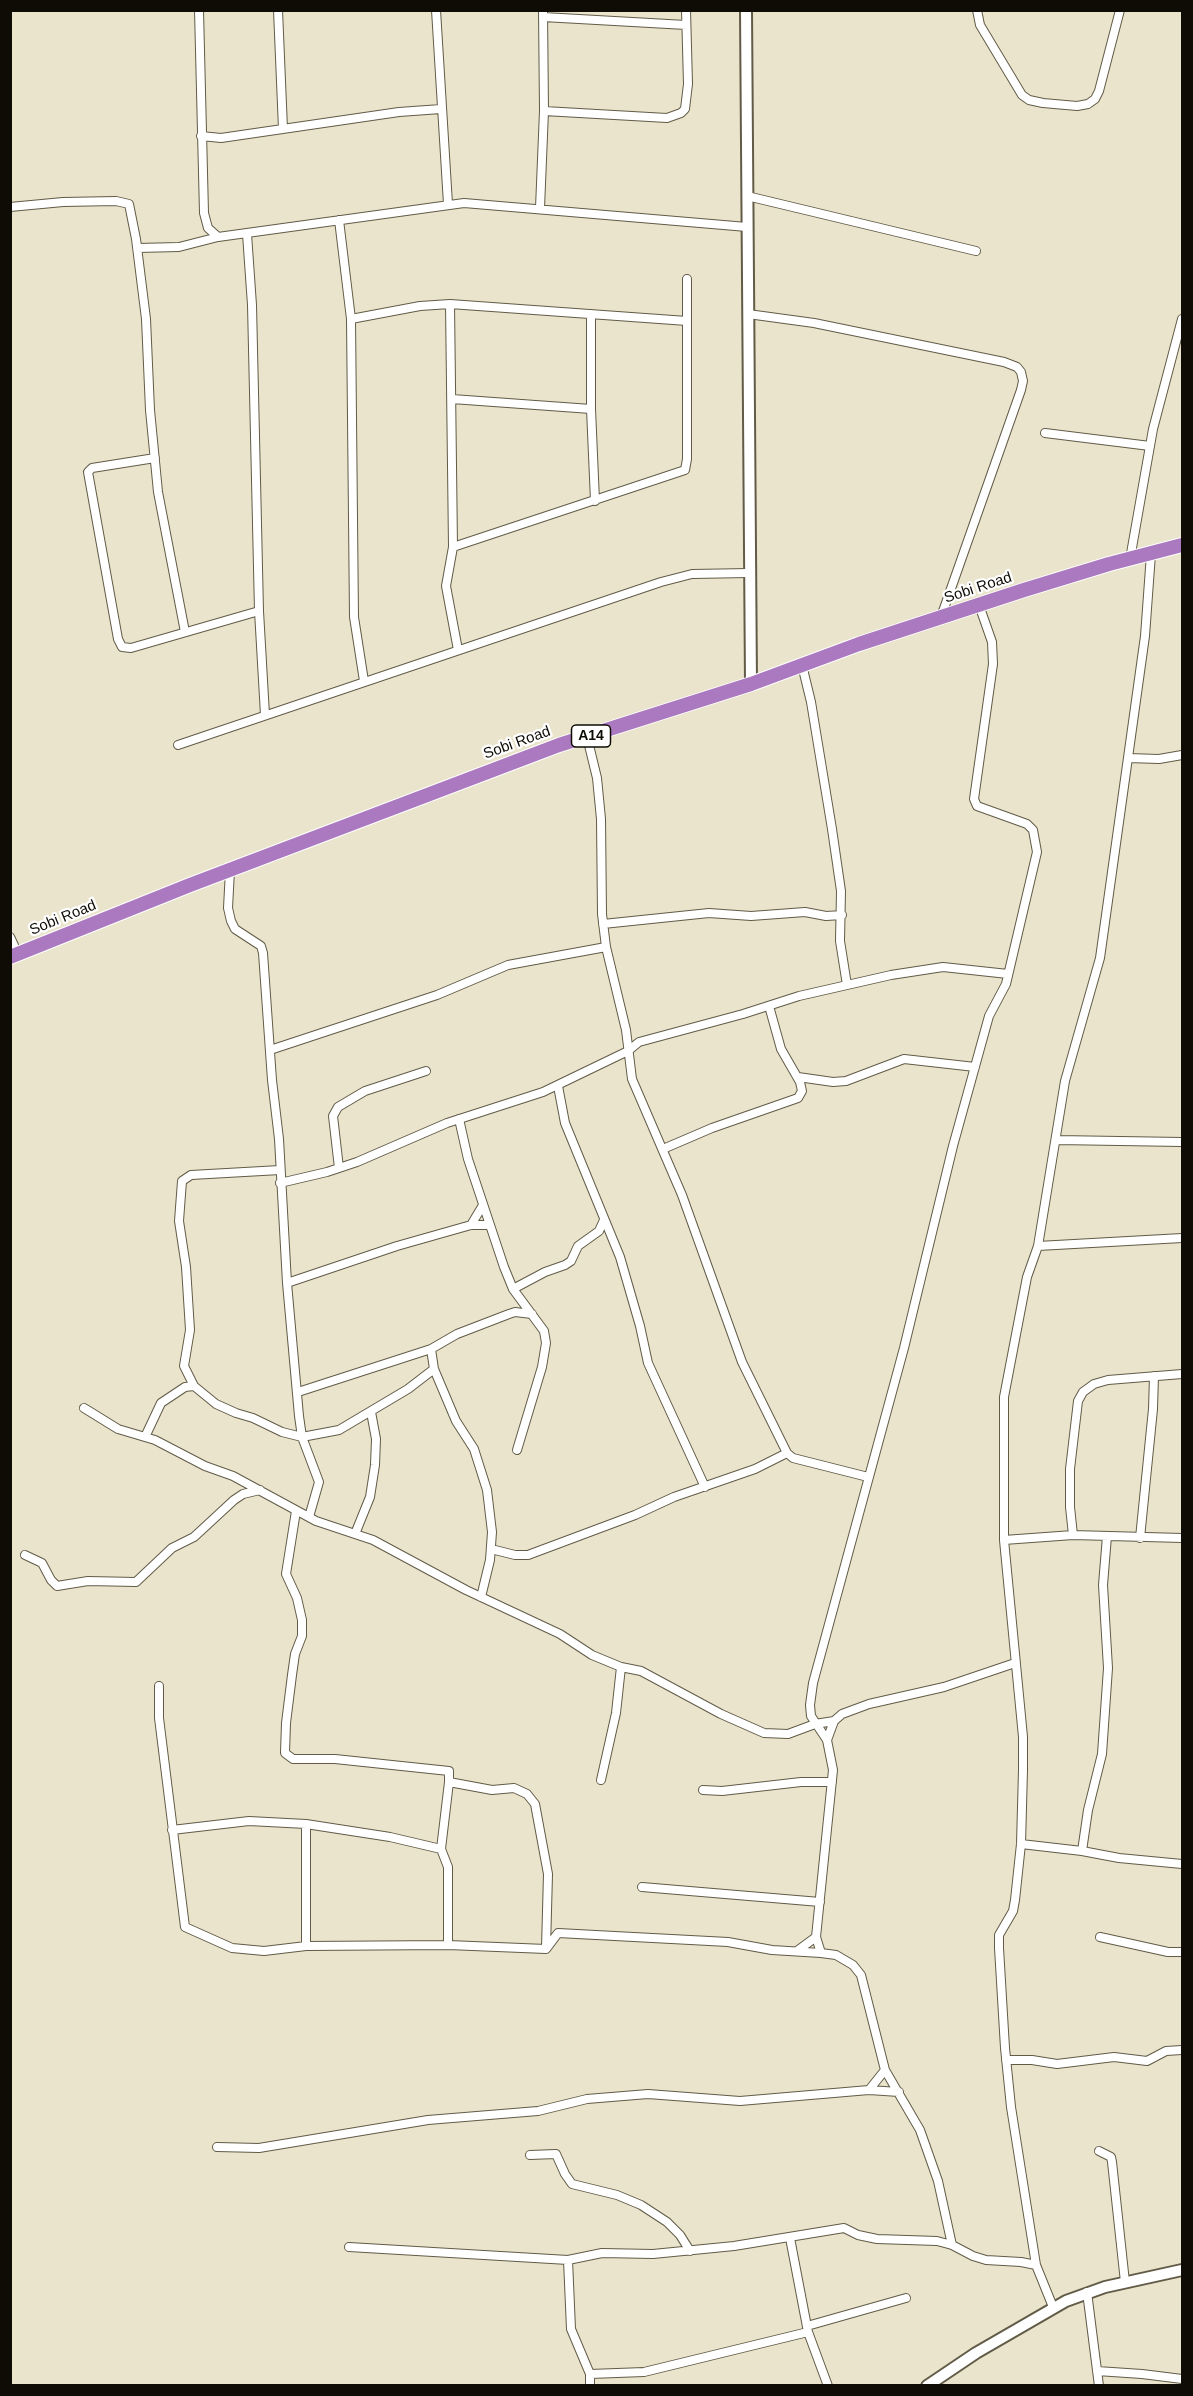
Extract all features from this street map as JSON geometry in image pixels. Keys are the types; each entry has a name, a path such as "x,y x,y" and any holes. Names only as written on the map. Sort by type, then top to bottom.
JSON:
{"highway":[{"name":"Sobi Road","path":"14,956 478,775 751,684 941,617 1182,545"}],"street":[{"path":"200,10 204,213 208,228 218,237"},
{"path":"278,10 283,129"},
{"path":"436,10 448,204"},
{"path":"544,111 608,116 676,117 686,109 688,84 686,10"},
{"path":"746,10 751,684"},
{"path":"977,10 980,25 1022,95 1029,100 1043,104 1077,106 1088,104 1099,92 1120,10"},
{"path":"540,208 544,111 543,14 686,25"},
{"path":"201,136 221,138 399,112 441,109"},
{"path":"747,196 976,251"},
{"path":"10,207 63,202 125,202 129,204 146,318 150,410 160,503 184,632"},
{"path":"137,248 179,248 218,237 448,204 540,208 747,227"},
{"path":"339,220 351,319 354,617 364,681"},
{"path":"247,234 252,305 259,611 265,715"},
{"path":"453,547 678,473 687,467 687,279"},
{"path":"351,319 420,306 450,304 687,321"},
{"path":"450,304 453,547 446,586 458,650"},
{"path":"591,314 591,409 595,501"},
{"path":"748,314 814,323 1004,362 1017,367 1021,372 1022,390 941,617"},
{"path":"1130,559 1150,446 1182,319"},
{"path":"452,399 591,409"},
{"path":"1045,433 1150,446"},
{"path":"155,458 89,470 118,639 122,646 131,648 259,611"},
{"path":"1053,2307 1036,2265 1006,2060 999,1935 1013,1911 1021,1844 1023,1737 1004,1540 1004,1397 1027,1277 1038,1246 1065,1080 1100,958 1145,636 1151,554"},
{"path":"178,745 681,576 749,573"},
{"path":"821,1953 816,1937 833,1770 827,1740 816,1724 810,1705 813,1683 904,1348 953,1146 989,1016 1006,984 1037,852 1033,830 1027,824 977,806 974,799 993,664 992,642 979,605"},
{"path":"802,665 811,702 832,829 842,915 840,941 848,985"},
{"path":"586,738 597,778 601,819 603,924 606,947 618,995 632,1079 682,1195 742,1362 787,1453 793,1458 868,1477"},
{"path":"1128,758 1159,759 1182,754"},
{"path":"230,870 228,908 231,921 235,929 261,946 263,953 287,1282 302,1437 319,1482 309,1517"},
{"path":"603,924 709,913 751,916 805,912 826,916 842,915"},
{"path":"10,936 14,956"},
{"path":"270,1050 437,995 508,965 606,947"},
{"path":"280,1183 339,1168 459,1119 558,1086 628,1051 639,1042 891,975 943,967 1008,974"},
{"path":"663,1149 712,1128 798,1098 802,1091 798,1077 782,1049 768,1006"},
{"path":"798,1077 833,1082 846,1081 904,1059 975,1067"},
{"path":"339,1168 333,1116 338,1107 365,1091 426,1071"},
{"path":"558,1086 565,1123 620,1257 648,1363 705,1487"},
{"path":"459,1119 489,1225 513,1289 544,1331 546,1343 542,1367 517,1450"},
{"path":"1057,1140 1182,1142"},
{"path":"280,1170 191,1175 182,1181 179,1221 186,1267 190,1330 184,1366 195,1386 216,1404 282,1432 302,1437 339,1431 408,1389 434,1369"},
{"path":"471,1225 483,1205"},
{"path":"513,1289 545,1272 565,1266 571,1261 578,1246 599,1231 604,1220"},
{"path":"287,1282 397,1246 471,1225 489,1225"},
{"path":"1038,1246 1182,1238"},
{"path":"515,1312 519,1296"},
{"path":"298,1392 431,1349 457,1334 515,1312 532,1314"},
{"path":"431,1349 434,1369 456,1421 474,1449 481,1468 490,1522 491,1549 481,1597"},
{"path":"1073,1535 1070,1469 1078,1401 1083,1392 1094,1384 1108,1380 1182,1374"},
{"path":"1140,1538 1153,1409 1154,1376"},
{"path":"146,1437 161,1403 185,1387 195,1386"},
{"path":"84,1408 118,1429 146,1437 260,1490 309,1517 373,1540 481,1597 560,1634 592,1655 621,1667 641,1671 721,1714 764,1732 788,1734 816,1724 834,1721"},
{"path":"355,1534 370,1497 375,1465 376,1439 371,1412"},
{"path":"491,1549 515,1555 528,1555 755,1469 787,1453"},
{"path":"25,1555 42,1563 57,1586 88,1581 136,1582 172,1548 194,1537 234,1500 243,1494 260,1490"},
{"path":"296,1510 286,1574 297,1598 302,1620 302,1636 295,1654 286,1723 285,1753 292,1759 335,1759 449,1771 441,1849 448,1867 448,1945"},
{"path":"1004,1540 1073,1535 1182,1538"},
{"path":"1082,1851 1088,1810 1102,1754 1108,1668 1103,1585 1107,1536"},
{"path":"827,1740 834,1721 842,1714 869,1704 944,1687 1015,1663"},
{"path":"601,1780 616,1713 621,1667"},
{"path":"159,1686 159,1718 185,1927 232,1948 264,1951 306,1946 448,1945 546,1948"},
{"path":"449,1782 492,1790 514,1788 527,1794 535,1804 548,1874 546,1948"},
{"path":"703,1790 722,1791 801,1782 832,1782"},
{"path":"172,1830 249,1821 306,1824 390,1837 441,1849"},
{"path":"306,1824 306,1946"},
{"path":"1021,1844 1119,1858 1182,1864"},
{"path":"642,1887 774,1896 820,1902"},
{"path":"546,1948 558,1933 693,1940 836,1955 853,1965 861,1975 885,2070 920,2130 938,2181 952,2245"},
{"path":"797,1951 816,1937"},
{"path":"1100,1937 1168,1952 1182,1952"},
{"path":"1006,2060 1032,2060 1057,2064 1114,2056 1147,2061 1166,2051 1182,2050"},
{"path":"869,2090 885,2070"},
{"path":"217,2147 260,2148 428,2120 538,2111 587,2099 648,2094 740,2101 869,2090 899,2092"},
{"path":"1100,2151 1111,2157 1125,2282"},
{"path":"530,2155 556,2154 560,2158 564,2174 572,2184 617,2195 642,2205 667,2222 680,2235 690,2251"},
{"path":"349,2247 568,2260 602,2253 653,2254 690,2251 790,2238 844,2228 858,2235 877,2239 937,2241 986,2260 1036,2265"},
{"path":"790,2238 807,2329 828,2385"},
{"path":"568,2260 571,2329 590,2374 590,2385"},
{"path":"927,2385 1053,2307 1087,2292 1182,2270"},
{"path":"1087,2292 1100,2385"},
{"path":"590,2374 644,2372 807,2329 906,2298"},
{"path":"1097,2371 1142,2373 1182,2379"}]}
